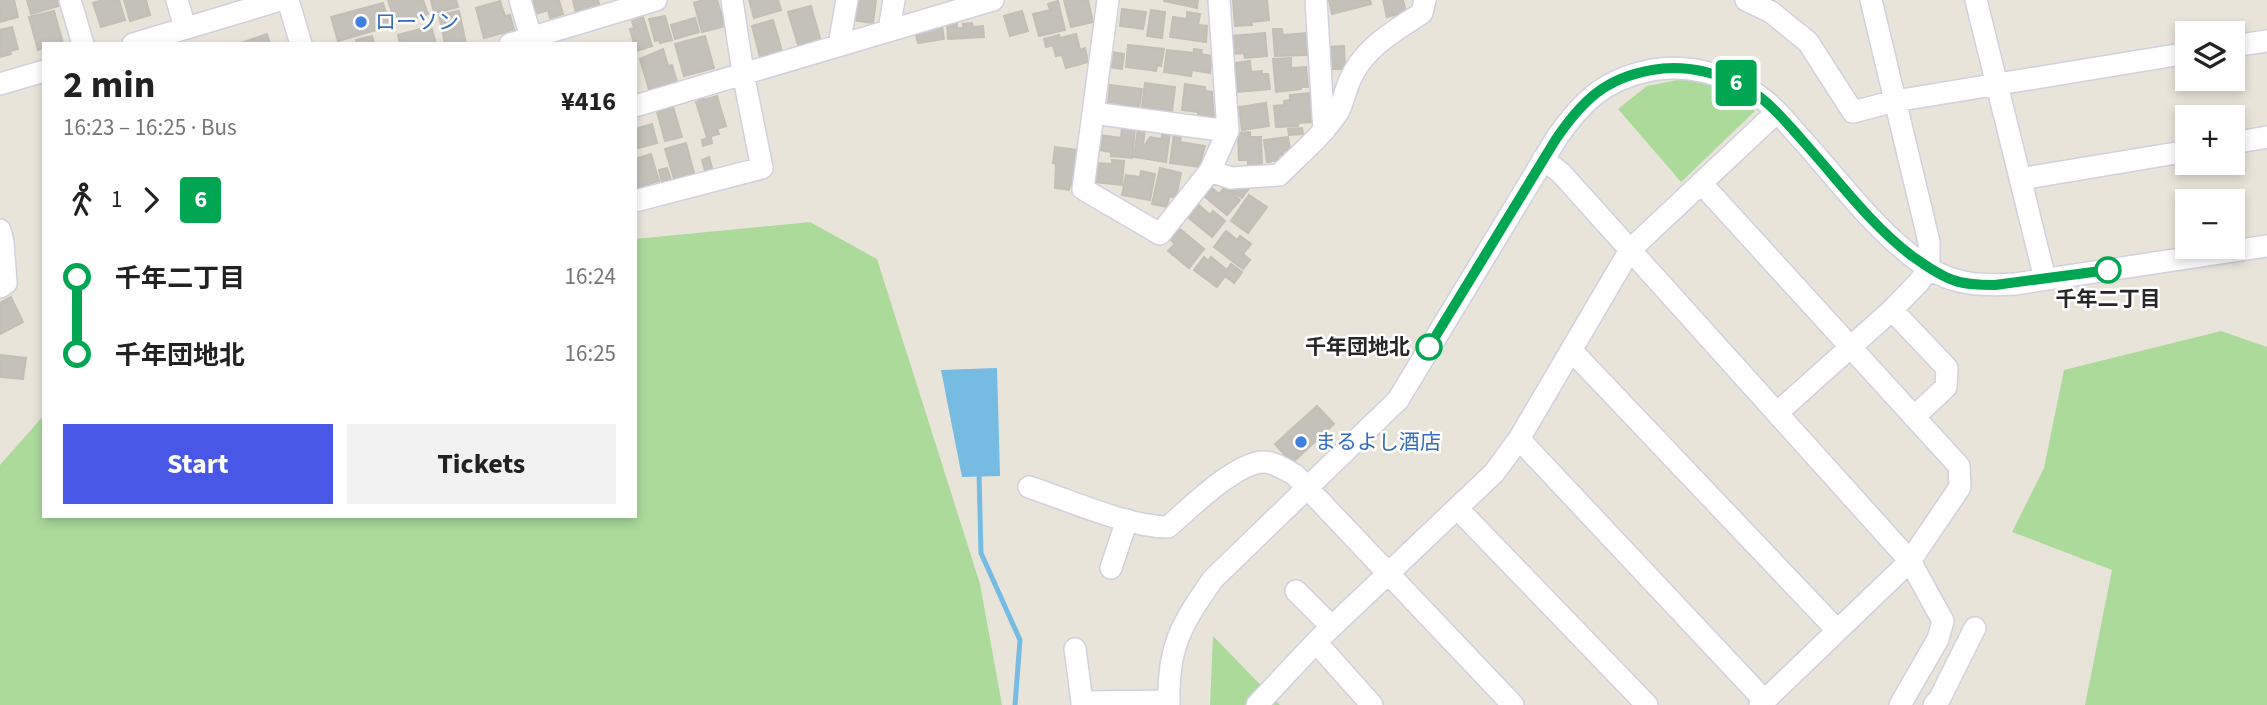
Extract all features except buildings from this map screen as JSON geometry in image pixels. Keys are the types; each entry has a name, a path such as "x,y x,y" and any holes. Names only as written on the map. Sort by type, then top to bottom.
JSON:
{"street":[{"path":"70,0 82,42"},
{"path":"177,0 186,28"},
{"path":"140,42 280,0"},
{"path":"288,0 300,42"},
{"path":"520,0 532,41 656,0"},
{"path":"637,200 762,168 732,0"},
{"path":"839,45 846,0"},
{"path":"889,30 894,0"},
{"path":"637,105 993,0"},
{"path":"1108,0 1083,190 1160,234 1210,172 1228,131 1219,0"},
{"path":"1316,0 1324,131"},
{"path":"1210,172 1231,178 1279,175 1324,131 1339,109 1349,80 1364,57 1379,41 1422,13 1425,0"},
{"path":"1746,0 1770,6 1808,42 1853,112 1895,101 2175,55"},
{"path":"1777,413 1892,310 1929,268 1929,242 1871,0"},
{"path":"1976,0 2045,279"},
{"path":"2245,44 2267,41"},
{"path":"1075,649 1082,703 1169,703 1168,673 1179,634 1192,608 1213,579 1398,400 1543,159 1574,113 1612,82 1640,72 1668,67 1702,71 1731,80 1755,93 1777,112 1890,238 1929,268 1954,281 1980,285 2015,284 2267,246"},
{"path":"0,84 42,72"},
{"path":"1256,705 1325,634 1493,473 1519,439 1630,250 1777,112"},
{"path":"1093,113 1228,131"},
{"path":"2245,141 2267,137"},
{"path":"2020,180 2175,153"},
{"path":"1543,159 1561,173 1910,561 1943,621 1938,639 1900,705"},
{"path":"1519,439 1763,703 1910,561 1960,487 1959,466 1701,183"},
{"path":"0,230 6,283 0,287"},
{"path":"1892,310 1947,368 1946,387 1914,416"},
{"path":"1571,349 1837,630"},
{"path":"1029,487 1127,520 1153,527 1168,527 1222,481 1241,470 1264,462 1283,468 1295,475 1513,705"},
{"path":"1457,508 1647,705"},
{"path":"1111,568 1127,520"},
{"path":"1296,591 1325,634 1322,649 1372,705"},
{"path":"1934,705 1975,628"}],"green space":[{"path":"1683,79 1722,88 1755,111 1681,182 1618,109 1647,86"},
{"path":"810,222 877,259 980,584 1002,705 0,705 0,465 42,417 42,518 637,518 637,239"},
{"path":"2221,331 2267,347 2267,705 2085,705 2112,570 2012,532 2044,468 2064,370"},
{"path":"1213,636 1280,705 1210,705"}],"water":[{"path":"997,368 1000,476 962,477 941,370"}],"waterway":[{"path":"979,472 981,553 1020,640 1015,705"}],"bus line":[{"name":"6","path":"1429,347 1574,113 1612,82 1640,72 1668,67 1702,71 1731,80 1755,93 1777,112 1890,238 1929,268 1954,281 1980,285 2015,284 2108,270"}],"place":[{"name":"ローソン","path":"361,22"},
{"name":"千年二丁目","path":"2108,270"},
{"name":"千年団地北","path":"1429,347"},
{"name":"まるよし酒店","path":"1301,442"}]}
